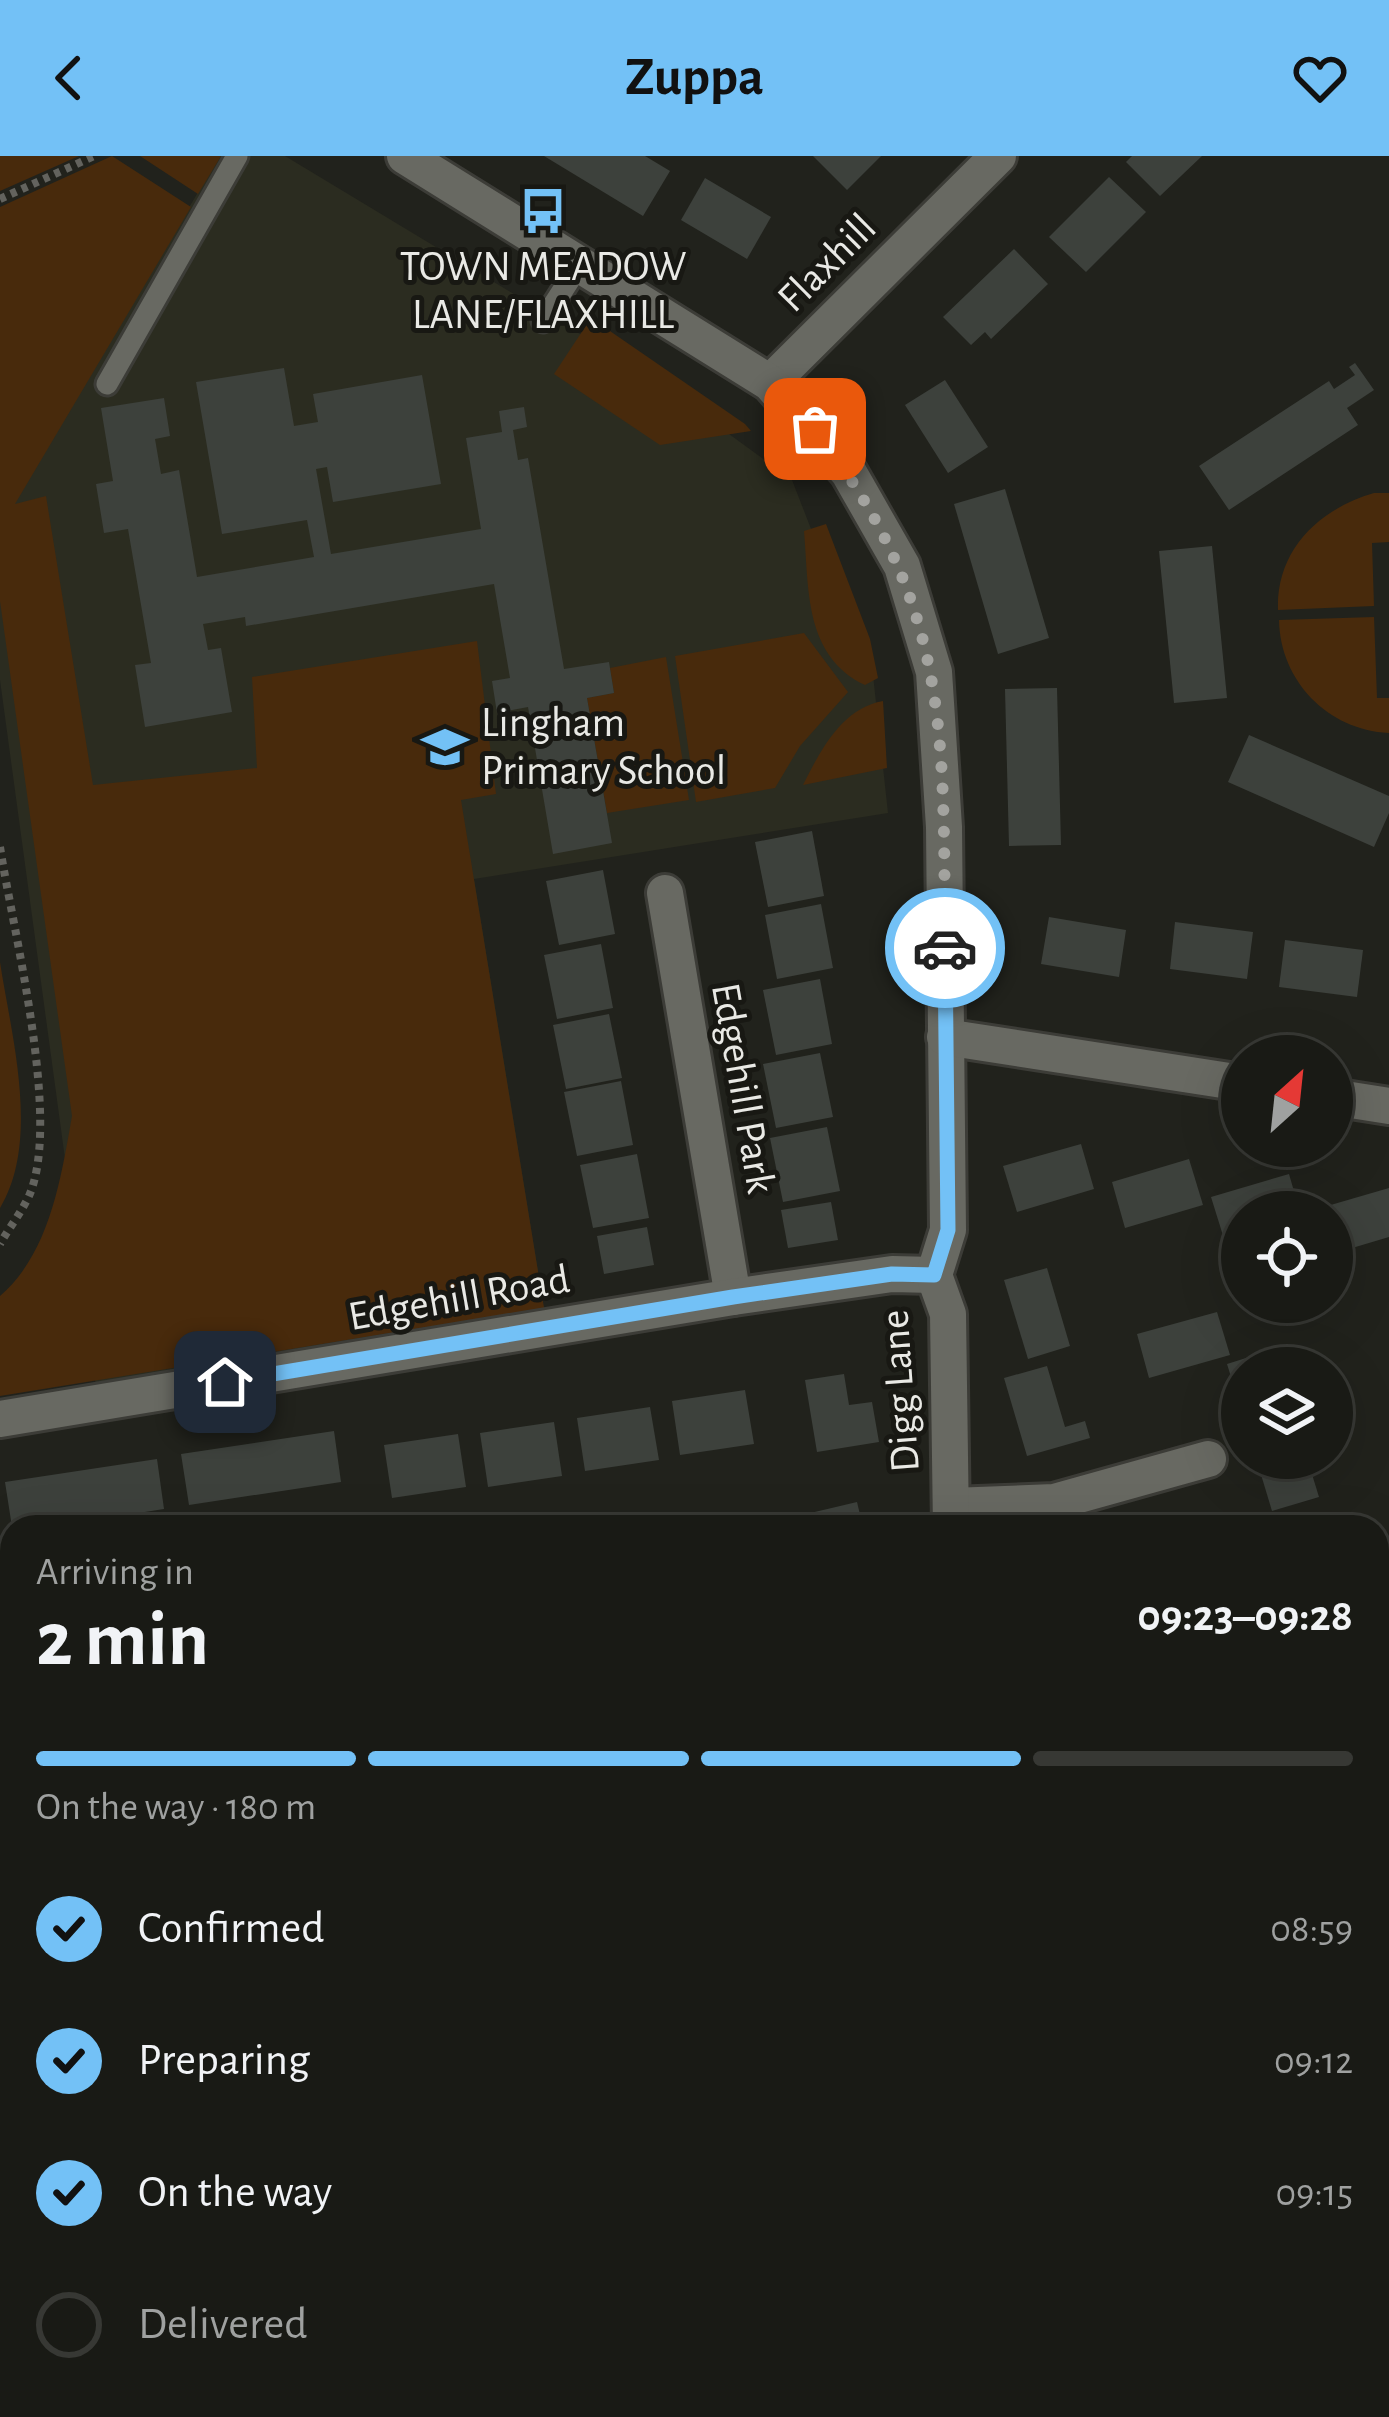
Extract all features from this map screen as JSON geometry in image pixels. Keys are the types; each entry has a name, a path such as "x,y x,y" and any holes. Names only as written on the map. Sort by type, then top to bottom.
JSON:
{"street":[{"name":"Digg Lane","path":"405,156 770,382 849,473 902,566 934,672 944,827 948,1230 934,1275 948,1314 951,1515"},
{"name":"Flaxhill","path":"770,382 998,156"},
{"name":"Edgehill Park","path":"665,893 733,1297"},
{"path":"945,1037 1221,1080"},
{"path":"1353,1100 1389,1106"},
{"name":"Edgehill Road","path":"0,1419 733,1297 892,1274 934,1275"},
{"path":"958,1515 1054,1502 1208,1459"}],"lane":[{"path":"107,384 237,156"},
{"path":"543,321 581,262"}],"path":[{"path":"0,200 94,156"},
{"path":"0,847 39,1090 40,1143 30,1194 0,1244"}],"shaded area":[{"path":"0,156 79,156 0,191"},
{"path":"112,156 191,207 15,504 46,496 93,785 257,768 252,677 477,641 496,794 461,800 544,1308 0,1396 0,1296 31,1258 42,1236 58,1189 72,1116 0,601 0,207"},
{"path":"140,156 221,156 198,194"},
{"name":"Lingham Primary School","path":"220,156 285,156 648,375 792,480 813,534 869,638 888,813 474,879 544,1308 96,1387 0,680 0,521"},
{"path":"591,318 751,431 660,445 554,374"},
{"path":"1374,493 1389,493 1389,542 1372,543 1374,606 1278,610 1284,569 1305,535 1336,510"},
{"path":"826,524 870,639 878,678 865,685 830,657 813,619 804,531"},
{"path":"1374,617 1377,698 1389,698 1389,733 1346,723 1327,712 1298,681 1281,642 1279,620"},
{"path":"804,633 848,692 800,746 775,788 696,802 675,656"},
{"path":"666,657 689,800 607,813 587,698 614,693 610,668"},
{"path":"883,701 887,768 803,785 844,722"},
{"path":"0,962 16,1054 21,1120 12,1181 0,1208"}],"building":[{"path":"544,156 645,156 670,171 643,216"},
{"path":"813,156 881,156 847,190"},
{"path":"1132,156 1202,156 1160,196 1126,162"},
{"path":"1109,177 1146,212 1086,272 1049,237"},
{"path":"705,178 771,217 747,259 681,220"},
{"path":"1014,249 1048,284 991,339 985,332 971,345 943,317"},
{"path":"1355,363 1374,390 1347,408 1358,425 1229,510 1199,466 1329,381 1334,389 1355,375 1349,367"},
{"name":"Lingham Primary School","path":"284,368 294,426 318,422 313,394 422,375 441,484 333,502 327,467 316,469 331,554 481,529 466,438 502,432 499,411 524,407 527,427 513,430 518,460 528,458 564,669 609,662 614,693 587,698 612,843 553,854 528,707 497,713 492,681 510,678 494,584 246,626 245,617 203,624 208,650 221,648 232,712 145,727 135,665 151,663 128,529 104,533 96,484 113,481 101,408 164,398 170,436 155,439 161,474 179,470 197,577 314,557 307,520 222,534 196,382"},
{"path":"945,380 988,447 948,473 905,405"},
{"path":"1005,489 1049,638 998,654 954,504"},
{"path":"1212,546 1227,698 1174,703 1159,551"},
{"path":"1057,688 1061,845 1009,846 1005,689"},
{"path":"1249,735 1389,796 1389,813 1374,847 1228,782"},
{"path":"812,831 824,896 768,907 755,842"},
{"path":"603,870 615,934 559,945 546,881"},
{"path":"821,904 833,968 777,979 765,915"},
{"path":"1049,917 1126,930 1119,977 1041,964"},
{"path":"1175,922 1253,932 1247,979 1170,969"},
{"path":"1285,940 1363,950 1357,997 1279,987"},
{"path":"601,944 613,1008 557,1019 544,955"},
{"path":"820,979 832,1044 776,1055 763,990"},
{"path":"609,1014 622,1078 566,1089 553,1025"},
{"path":"820,1053 833,1117 776,1128 763,1064"},
{"path":"621,1081 633,1145 577,1156 564,1092"},
{"path":"827,1127 840,1191 783,1202 770,1138"},
{"path":"1081,1144 1094,1189 1017,1212 1003,1166"},
{"path":"637,1154 649,1218 593,1228 580,1165"},
{"path":"1189,1159 1203,1205 1125,1228 1112,1182"},
{"path":"1289,1174 1294,1191 1231,1191"},
{"path":"1389,1188 1389,1237 1353,1248 1353,1198"},
{"path":"1221,1194 1221,1229 1211,1197"},
{"path":"831,1202 838,1240 788,1248 781,1210"},
{"path":"647,1227 654,1265 604,1274 597,1236"},
{"path":"1047,1268 1070,1346 1028,1359 1004,1280"},
{"path":"1217,1312 1228,1347 1221,1347 1221,1358 1149,1378 1137,1334"},
{"path":"1047,1366 1065,1427 1085,1421 1090,1438 1027,1456 1004,1378"},
{"path":"844,1374 849,1405 872,1402 879,1442 817,1452 805,1380"},
{"path":"745,1390 754,1444 680,1455 672,1401"},
{"path":"650,1407 659,1460 585,1471 577,1418"},
{"path":"554,1422 562,1476 488,1487 480,1433"},
{"path":"334,1431 341,1482 189,1505 181,1454"},
{"path":"458,1434 466,1487 392,1498 384,1445"},
{"path":"157,1459 164,1509 125,1515 10,1515 5,1482"},
{"path":"1262,1479 1313,1479 1319,1497 1272,1511"},
{"path":"857,1502 860,1515 802,1515"}],"way so far":[{"path":"815,429 849,473 902,566 921,618 934,672 944,827 945,948"}],"place":[{"name":"TOWN MEADOW LANE/FLAXHILL","path":"543,211"},
{"name":"Lingham Primary School","path":"445,747"}],"route":[{"path":"225,1382 733,1297 892,1274 934,1275 948,1230 945,948"}]}
